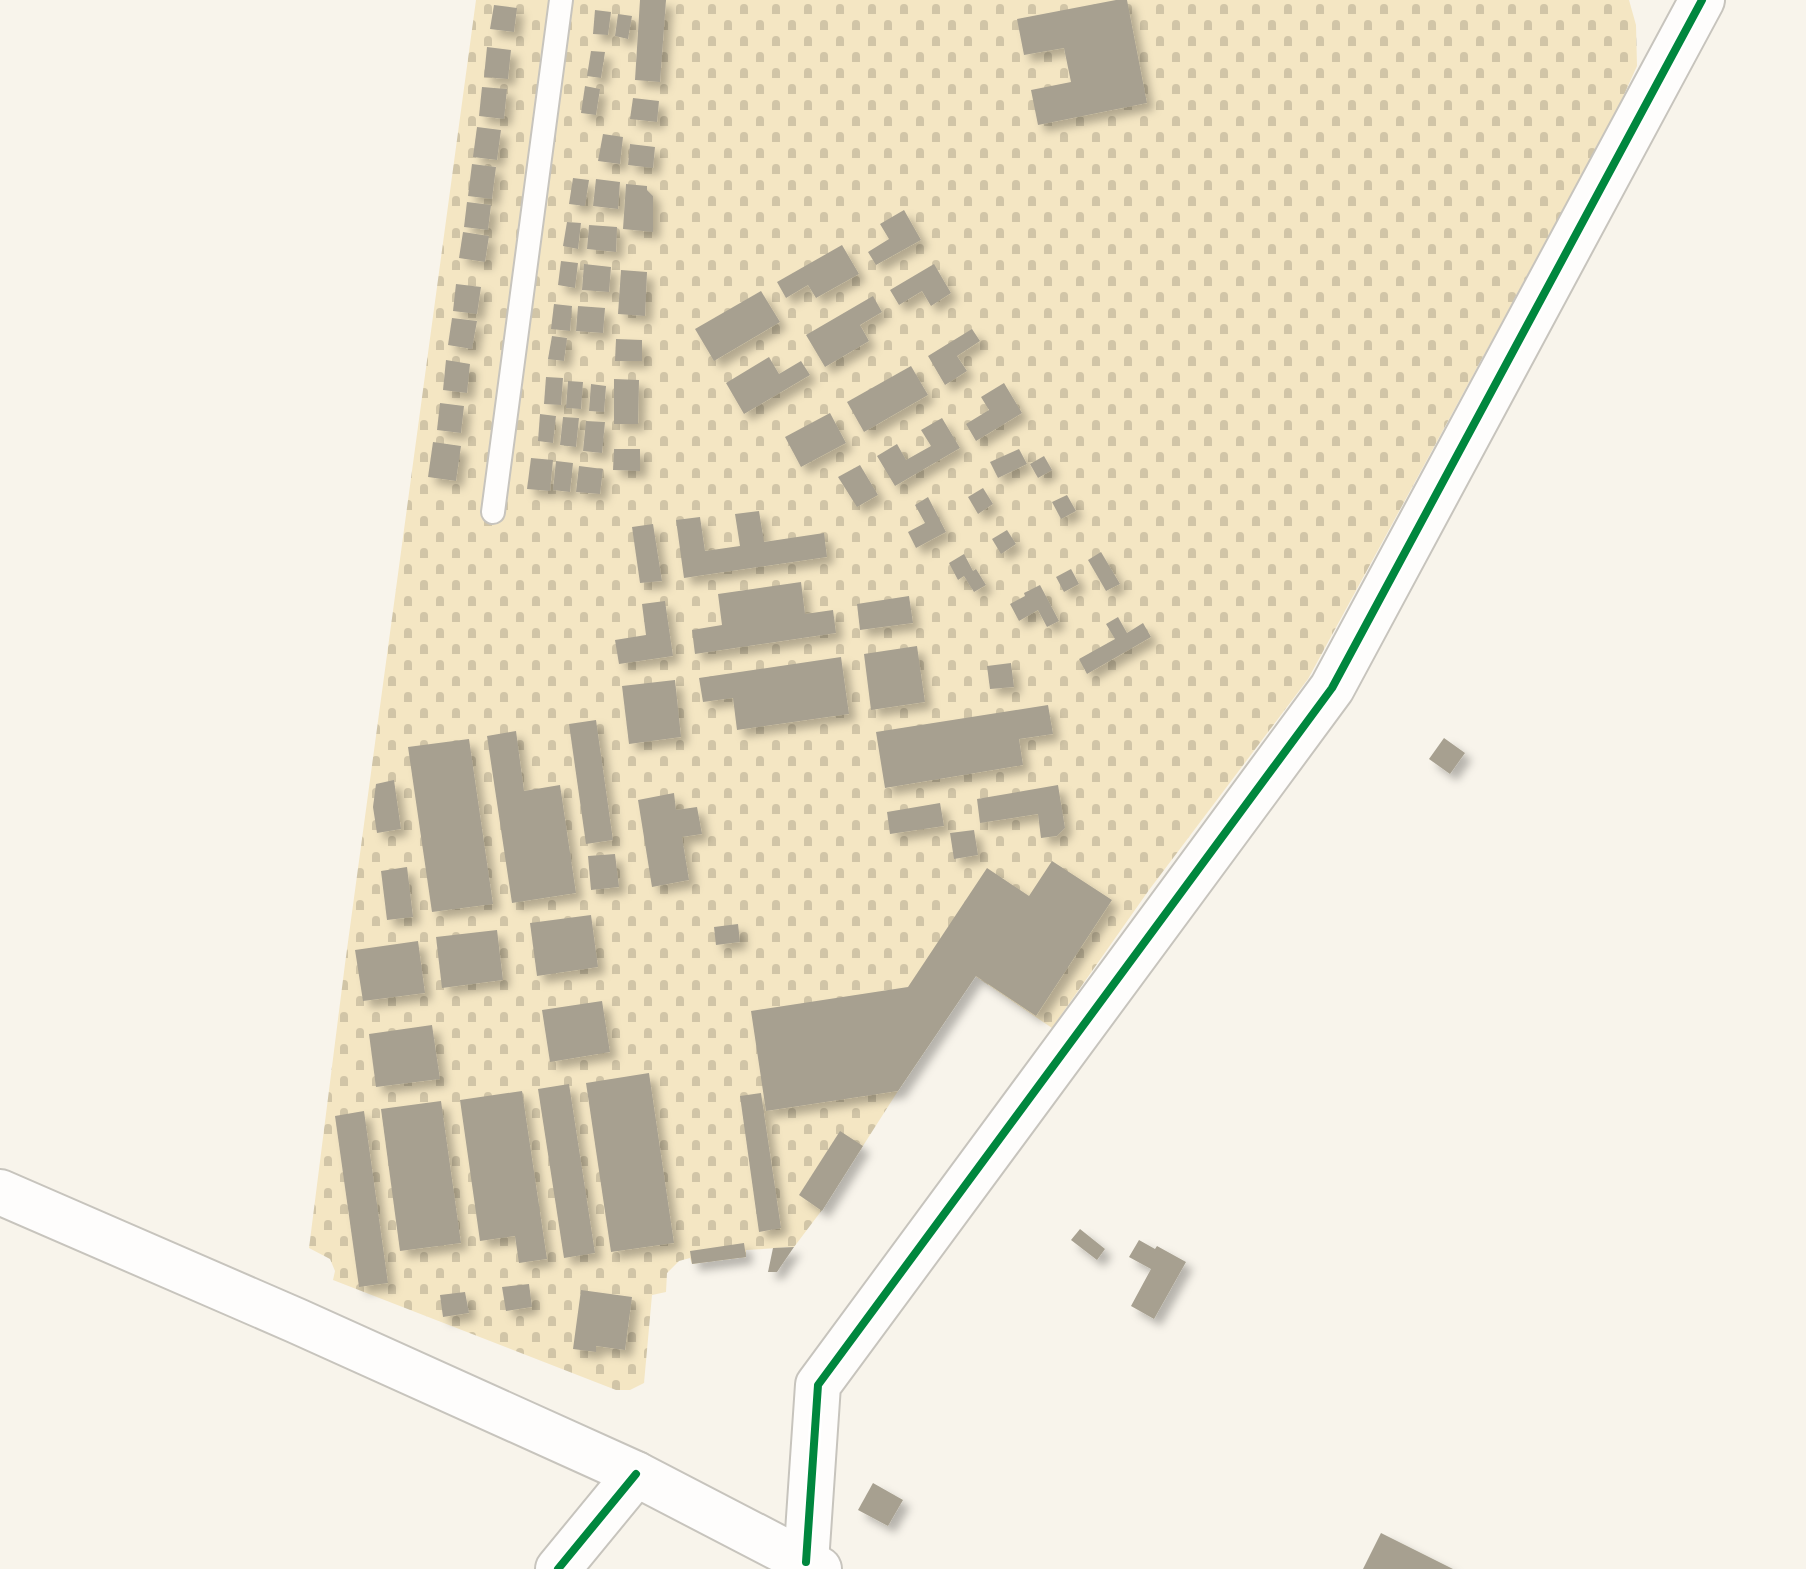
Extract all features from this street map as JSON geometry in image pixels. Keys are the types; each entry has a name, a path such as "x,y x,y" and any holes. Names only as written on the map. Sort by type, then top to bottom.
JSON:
{"street":[{"path":"0,1192 297,1321 636,1474 812,1566 818,1385 1332,688 1702,0"},
{"path":"558,1569 636,1474"}],"lane":[{"path":"493,512 561,0"}],"green space":[{"path":"476,0 1629,0 1636,25 1637,66 1618,108 1308,679 1149,890 1052,1028 975,976 822,1210 794,1247 746,1250 746,1257 692,1264 690,1258 679,1261 667,1273 666,1292 652,1295 644,1383 630,1390 616,1390 333,1280 335,1271 330,1259 309,1248"}],"building":[{"path":"640,0 666,0 660,82 635,80"},
{"path":"1127,0 1147,103 1038,125 1031,90 1071,82 1064,48 1024,55 1017,19"},
{"path":"494,5 517,8 514,32 490,29"},
{"path":"595,10 611,12 608,35 593,34"},
{"path":"618,14 632,16 628,39 615,36"},
{"path":"487,47 511,50 508,79 484,77"},
{"path":"591,51 605,52 601,78 587,76"},
{"path":"585,86 600,89 596,115 581,113"},
{"path":"482,87 507,89 504,119 479,116"},
{"path":"633,98 659,101 657,122 630,119"},
{"path":"477,127 501,130 497,160 473,157"},
{"path":"603,134 623,137 620,164 598,161"},
{"path":"630,144 655,147 653,168 628,165"},
{"path":"472,164 496,167 492,199 468,196"},
{"path":"573,178 589,180 585,206 569,204"},
{"path":"596,179 620,182 618,209 593,206"},
{"path":"626,184 647,186 653,196 653,232 623,229"},
{"path":"467,202 491,205 488,230 464,227"},
{"path":"904,210 921,240 876,265 868,252 889,239 880,224"},
{"path":"567,222 581,223 578,249 563,246"},
{"path":"589,225 617,227 616,252 587,249"},
{"path":"463,232 489,236 485,262 459,258"},
{"path":"842,245 859,274 816,298 808,285 786,298 777,282"},
{"path":"561,261 578,263 575,288 558,285"},
{"path":"584,264 611,267 609,292 582,290"},
{"path":"934,264 951,293 931,306 922,291 899,305 890,290"},
{"path":"621,270 647,272 645,316 618,314"},
{"path":"456,284 481,287 477,314 453,311"},
{"path":"761,291 780,322 714,361 695,329"},
{"path":"873,296 882,312 860,325 869,341 825,367 806,335"},
{"path":"554,304 572,306 570,331 551,329"},
{"path":"578,306 605,308 603,333 576,331"},
{"path":"452,318 477,321 472,349 448,345"},
{"path":"972,329 980,341 957,356 967,371 945,385 928,356"},
{"path":"552,336 567,338 564,361 548,359"},
{"path":"616,339 642,340 642,361 615,361"},
{"path":"769,357 779,374 801,361 810,375 744,414 726,383"},
{"path":"446,360 470,364 467,393 443,390"},
{"path":"911,366 928,395 864,432 847,402"},
{"path":"546,377 563,378 561,405 544,404"},
{"path":"614,379 639,380 638,424 614,424"},
{"path":"568,381 583,382 581,409 566,408"},
{"path":"1004,383 1022,413 976,441 966,424 989,410 981,397"},
{"path":"591,384 606,386 604,412 589,411"},
{"path":"440,403 464,406 461,433 437,430"},
{"path":"830,413 846,443 801,467 785,437"},
{"path":"540,414 556,416 553,443 538,441"},
{"path":"563,417 579,418 576,447 560,445"},
{"path":"942,418 960,448 895,486 877,456 897,444 906,460 931,446 921,430"},
{"path":"586,421 605,422 602,453 583,451"},
{"path":"433,442 461,446 456,481 428,477"},
{"path":"614,449 640,449 640,471 613,470"},
{"path":"1019,449 1027,464 998,478 990,462"},
{"path":"1044,456 1052,470 1038,478 1030,464"},
{"path":"531,458 553,460 550,491 527,489"},
{"path":"556,461 573,463 570,492 553,490"},
{"path":"860,465 878,495 857,507 838,477"},
{"path":"579,466 603,469 600,494 576,492"},
{"path":"983,488 993,504 978,514 968,497"},
{"path":"1067,495 1076,511 1061,519 1052,502"},
{"path":"928,497 946,532 916,548 908,532 925,523 915,505"},
{"path":"759,511 764,542 824,533 827,557 684,578 676,520 700,517 705,551 740,546 735,514"},
{"path":"653,524 662,581 640,583 632,527"},
{"path":"1007,530 1016,544 1001,554 992,539"},
{"path":"1101,552 1120,584 1106,591 1088,560"},
{"path":"964,554 973,571 976,569 986,585 974,592 964,576 958,580 949,563"},
{"path":"1071,569 1079,584 1064,592 1056,577"},
{"path":"801,582 805,614 833,610 836,633 695,654 692,630 722,625 718,594"},
{"path":"1040,585 1059,621 1047,627 1038,610 1019,621 1010,604"},
{"path":"909,596 913,623 860,630 857,604"},
{"path":"665,601 673,656 619,664 615,640 646,635 642,604"},
{"path":"1118,617 1127,633 1143,623 1151,637 1087,674 1079,659 1115,639 1106,624"},
{"path":"917,646 925,702 871,710 864,654"},
{"path":"841,657 849,714 737,730 733,698 703,702 699,678"},
{"path":"1011,663 1014,687 990,689 987,666"},
{"path":"675,680 681,737 629,744 622,686"},
{"path":"1048,705 1053,734 1019,739 1023,765 885,788 876,732"},
{"path":"596,720 613,840 586,844 569,724"},
{"path":"516,731 524,791 560,785 576,893 512,903 487,736"},
{"path":"1444,738 1465,753 1450,774 1429,759"},
{"path":"469,739 493,904 432,912 408,747"},
{"path":"394,780 401,829 377,833 373,807 376,784"},
{"path":"1058,785 1065,828 1057,836 1041,838 1038,814 980,823 977,799"},
{"path":"674,793 676,810 697,807 702,834 682,837 689,880 652,887 638,800"},
{"path":"940,803 944,826 890,834 887,812"},
{"path":"974,830 978,855 954,859 950,833"},
{"path":"615,854 619,887 591,890 588,856"},
{"path":"1052,861 1112,900 1036,1016 976,976 898,1091 766,1111 751,1011 908,987 987,868 1029,896"},
{"path":"407,867 413,917 387,920 381,871"},
{"path":"591,915 598,967 537,976 530,923"},
{"path":"738,924 740,942 716,945 714,927"},
{"path":"497,930 503,980 442,988 436,937"},
{"path":"418,941 425,993 363,1001 355,950"},
{"path":"602,1001 610,1052 550,1062 542,1010"},
{"path":"432,1025 440,1079 376,1087 369,1034"},
{"path":"649,1073 674,1243 611,1252 586,1083"},
{"path":"569,1084 595,1253 564,1258 538,1089"},
{"path":"522,1091 547,1259 519,1263 515,1236 480,1241 460,1100"},
{"path":"761,1093 781,1228 759,1232 740,1096"},
{"path":"441,1101 461,1243 400,1251 381,1109"},
{"path":"364,1111 388,1283 359,1287 335,1116"},
{"path":"840,1131 863,1146 822,1211 799,1195"},
{"path":"1080,1229 1105,1249 1097,1260 1071,1240"},
{"path":"1139,1240 1186,1262 1154,1319 1131,1306 1151,1269 1129,1257"},
{"path":"744,1243 746,1257 692,1264 690,1251"},
{"path":"794,1247 777,1272 768,1272 773,1248"},
{"path":"529,1284 532,1307 506,1311 502,1287"},
{"path":"581,1290 632,1297 625,1350 596,1346 596,1352 573,1349"},
{"path":"465,1292 469,1313 443,1317 440,1295"},
{"path":"873,1483 903,1500 888,1526 858,1510"},
{"path":"1381,1533 1453,1569 1363,1569"}],"cycle path":[{"path":"806,1562 818,1385 1332,688 1702,0"},
{"path":"558,1569 636,1474"}]}
